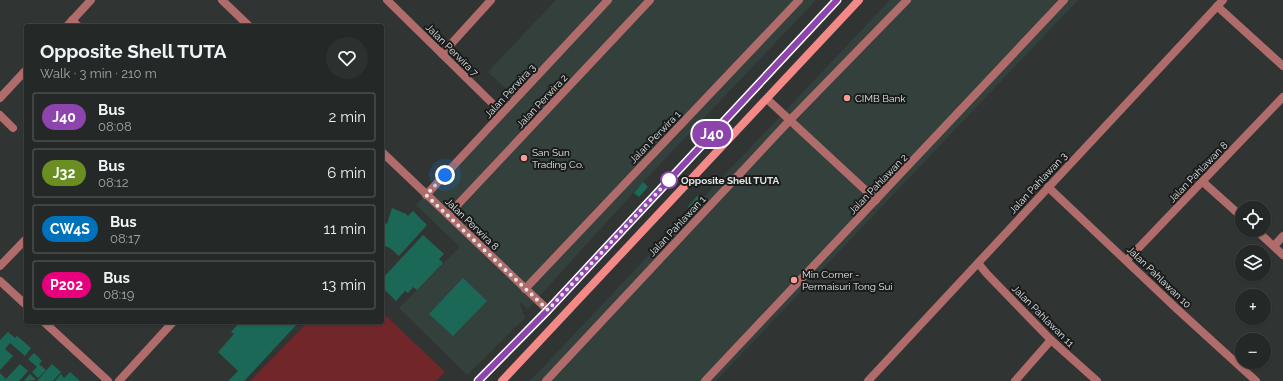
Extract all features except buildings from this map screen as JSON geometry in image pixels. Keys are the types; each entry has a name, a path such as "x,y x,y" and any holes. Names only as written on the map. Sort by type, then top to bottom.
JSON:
{"main road":[{"path":"478,381 548,310 837,0"},
{"path":"502,381 859,0"}],"street":[{"path":"73,24 91,0"},
{"path":"222,0 247,24"},
{"name":"Jalan Perwira 7","path":"387,0 502,114"},
{"path":"442,54 491,0"},
{"name":"Jalan Perwira 3","path":"426,195 608,0"},
{"name":"Jalan Perwira 2","path":"448,215 650,0"},
{"name":"Jalan Perwira 1","path":"525,288 799,0"},
{"name":"Jalan Pahlawan 1","path":"546,381 790,120 907,0"},
{"name":"Jalan Pahlawan 2","path":"705,381 1064,0"},
{"path":"1220,3 1283,66"},
{"name":"Jalan Pahlawan 3","path":"868,381 1220,3"},
{"path":"0,98 24,72"},
{"name":"Jalan Pahlawan 8","path":"1127,260 1283,97"},
{"path":"767,98 876,200"},
{"path":"0,115 13,128"},
{"name":"Jalan Perwira 8","path":"384,154 548,310"},
{"path":"1203,182 1235,211"},
{"name":"Jalan Pahlawan 10","path":"1048,186 1177,309 1256,381"},
{"path":"1274,246 1283,236"},
{"path":"1264,237 1283,255"},
{"path":"0,266 24,241"},
{"name":"Jalan Pahlawan 11","path":"978,263 1051,340 1097,381"},
{"path":"0,281 24,303"},
{"path":"46,324 108,381"},
{"path":"119,381 171,324"},
{"path":"1015,381 1051,340"}],"shaded area":[{"path":"556,0 816,0 643,182 528,309 519,301 525,318 467,375 399,308 460,247 416,205 516,98 488,72"},
{"path":"890,0 1078,0 716,381 530,381"},
{"path":"384,314 445,372 436,381 250,381 306,324 384,324"}],"bus line":[{"name":"J40","path":"478,381 548,310 837,0"}],"place":[{"name":"CIMB Bank","path":"847,98"},
{"name":"San Sun Trading Co.","path":"524,158"},
{"name":"Opposite Shell TUTA","path":"669,180"},
{"name":"Min Corner - Permaisuri Tong Sui","path":"794,280"}],"route":[{"path":"445,175 426,195 548,310 669,180"}]}
